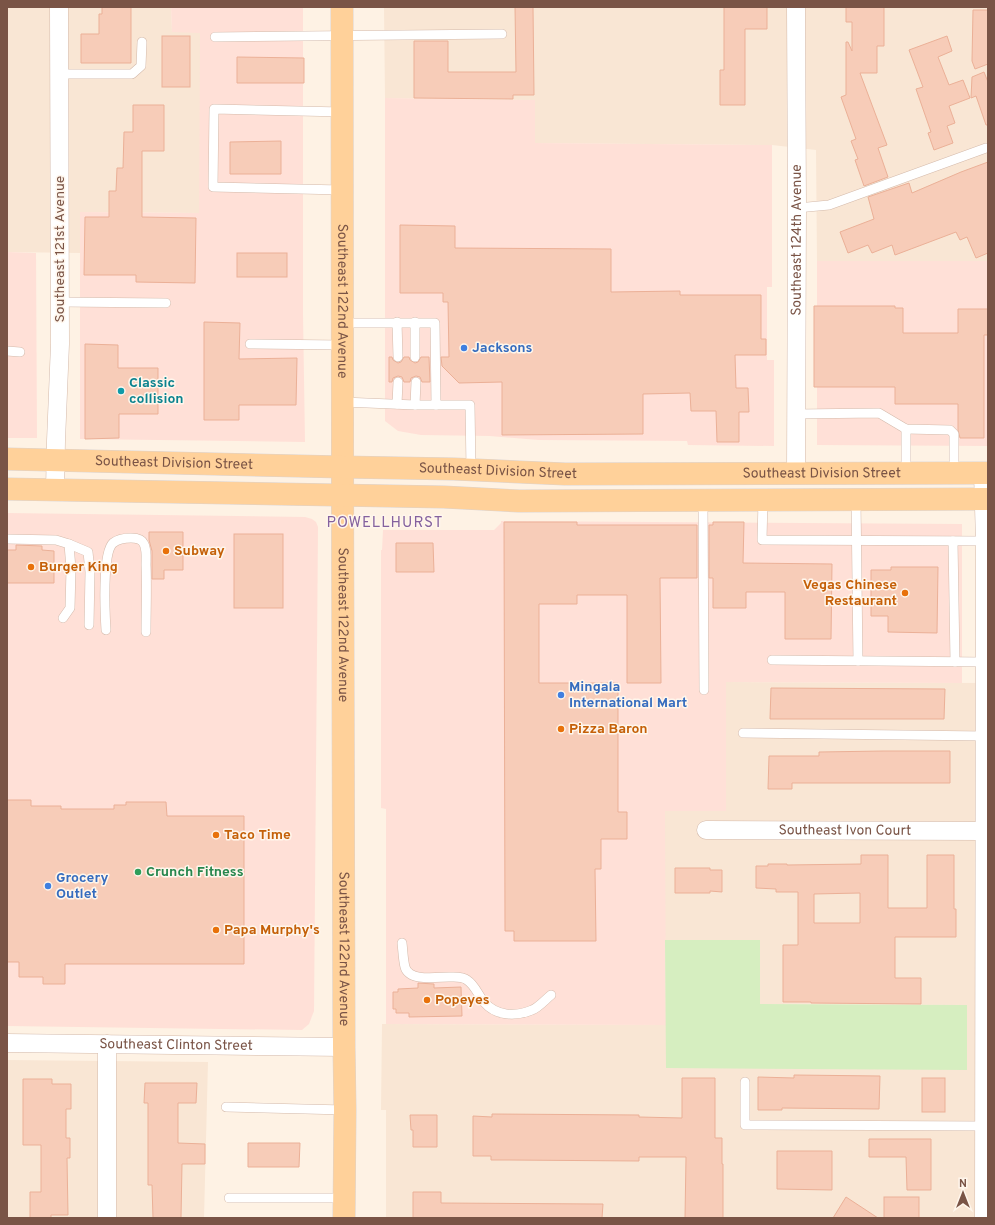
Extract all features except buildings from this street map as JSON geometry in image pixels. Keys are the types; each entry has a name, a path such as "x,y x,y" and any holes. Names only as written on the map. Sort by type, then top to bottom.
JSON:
{"main road":[{"name":"Southeast 122nd Avenue","path":"342,7 344,1208"},
{"name":"Southeast Division Street","path":"7,459 472,470 566,474 986,473"},
{"path":"763,500 780,492 790,483 796,474"},
{"name":"Southeast Division Street","path":"7,489 444,497 519,501 986,499"}],"street":[{"name":"Southeast 121st Avenue","path":"55,490 60,344 59,7"},
{"name":"Southeast 124th Avenue","path":"796,7 796,474"},
{"path":"986,473 986,1012 984,1126 986,1207"},
{"name":"Southeast Ivon Court","path":"706,830 985,831"},
{"name":"Southeast Clinton Street","path":"7,1043 344,1047"},
{"path":"107,1044 107,1218"}],"lane":[{"path":"215,37 502,34"},
{"path":"59,74 132,74 141,66 142,42"},
{"path":"343,112 214,110 212,187 343,190"},
{"path":"797,208 829,206 986,148"},
{"path":"60,302 166,303"},
{"path":"397,322 398,357"},
{"path":"415,322 415,357"},
{"path":"343,323 435,323 436,405"},
{"path":"250,344 343,345"},
{"path":"7,352 20,352"},
{"path":"397,404 398,382"},
{"path":"415,405 416,382"},
{"path":"343,402 415,405 470,405 472,470"},
{"path":"796,414 879,413 906,429 950,430 954,434 954,473"},
{"path":"906,429 906,473"},
{"path":"703,500 704,690"},
{"path":"763,500 762,540 986,542"},
{"path":"856,500 858,661"},
{"path":"106,630 106,561 113,543 122,539 132,538 140,540 144,543 146,550 146,632"},
{"path":"7,539 56,540 88,552 90,572 89,625"},
{"path":"954,541 955,662"},
{"path":"62,618 70,608 71,569 69,544"},
{"path":"772,660 985,662"},
{"path":"743,733 985,736"},
{"path":"402,943 405,968 409,974 417,978 458,977 467,979 487,1005 496,1012 506,1014 533,1010 551,995"},
{"path":"745,1082 745,1125 984,1126"},
{"path":"226,1107 345,1110"},
{"path":"229,1198 344,1208"}],"shaded area":[{"path":"7,7 171,7 172,32 200,32 200,213 80,212 80,253 7,252"},
{"path":"171,7 303,7 303,314 305,442 80,439 80,212 199,213 200,33 172,32"},
{"path":"384,7 988,7 988,261 817,261 816,150 772,145 535,143 535,100 385,98"},
{"path":"385,98 535,100 535,143 772,145 772,287 767,287 767,360 774,360 774,446 688,445 687,441 539,440 490,436 421,435 398,431 385,421"},
{"path":"7,252 36,253 37,438 7,438"},
{"path":"817,261 988,261 988,446 817,445"},
{"path":"7,513 305,517 316,522 318,527 314,1011 309,1024 302,1030 7,1026"},
{"path":"501,521 962,524 962,683 726,682 726,811 665,811 666,1025 386,1024 386,809 381,808 381,550 383,530 494,530 501,523"},
{"path":"726,682 988,683 988,1218 386,1218 386,1110 381,1110 382,1024 666,1025 666,1068 967,1005 760,1004 760,940 665,940 665,811 726,811"},
{"path":"7,1060 208,1062 204,1218 7,1218"}],"green space":[{"path":"665,940 760,940 760,1004 967,1005 967,1070 666,1068"}],"place":[{"name":"Jacksons","path":"464,348"},
{"name":"Classic collision","path":"121,391"},
{"name":"Subway","path":"166,551"},
{"name":"Burger King","path":"31,567"},
{"name":"Vegas Chinese Restaurant","path":"905,593"},
{"name":"Mingala International Mart","path":"561,695"},
{"name":"Pizza Baron","path":"561,729"},
{"name":"Taco Time","path":"216,835"},
{"name":"Crunch Fitness","path":"138,872"},
{"name":"Grocery Outlet","path":"48,886"},
{"name":"Papa Murphy's","path":"216,930"},
{"name":"Popeyes","path":"427,1000"}],"district":[{"name":"POWELLHURST","path":"385,523"}]}
